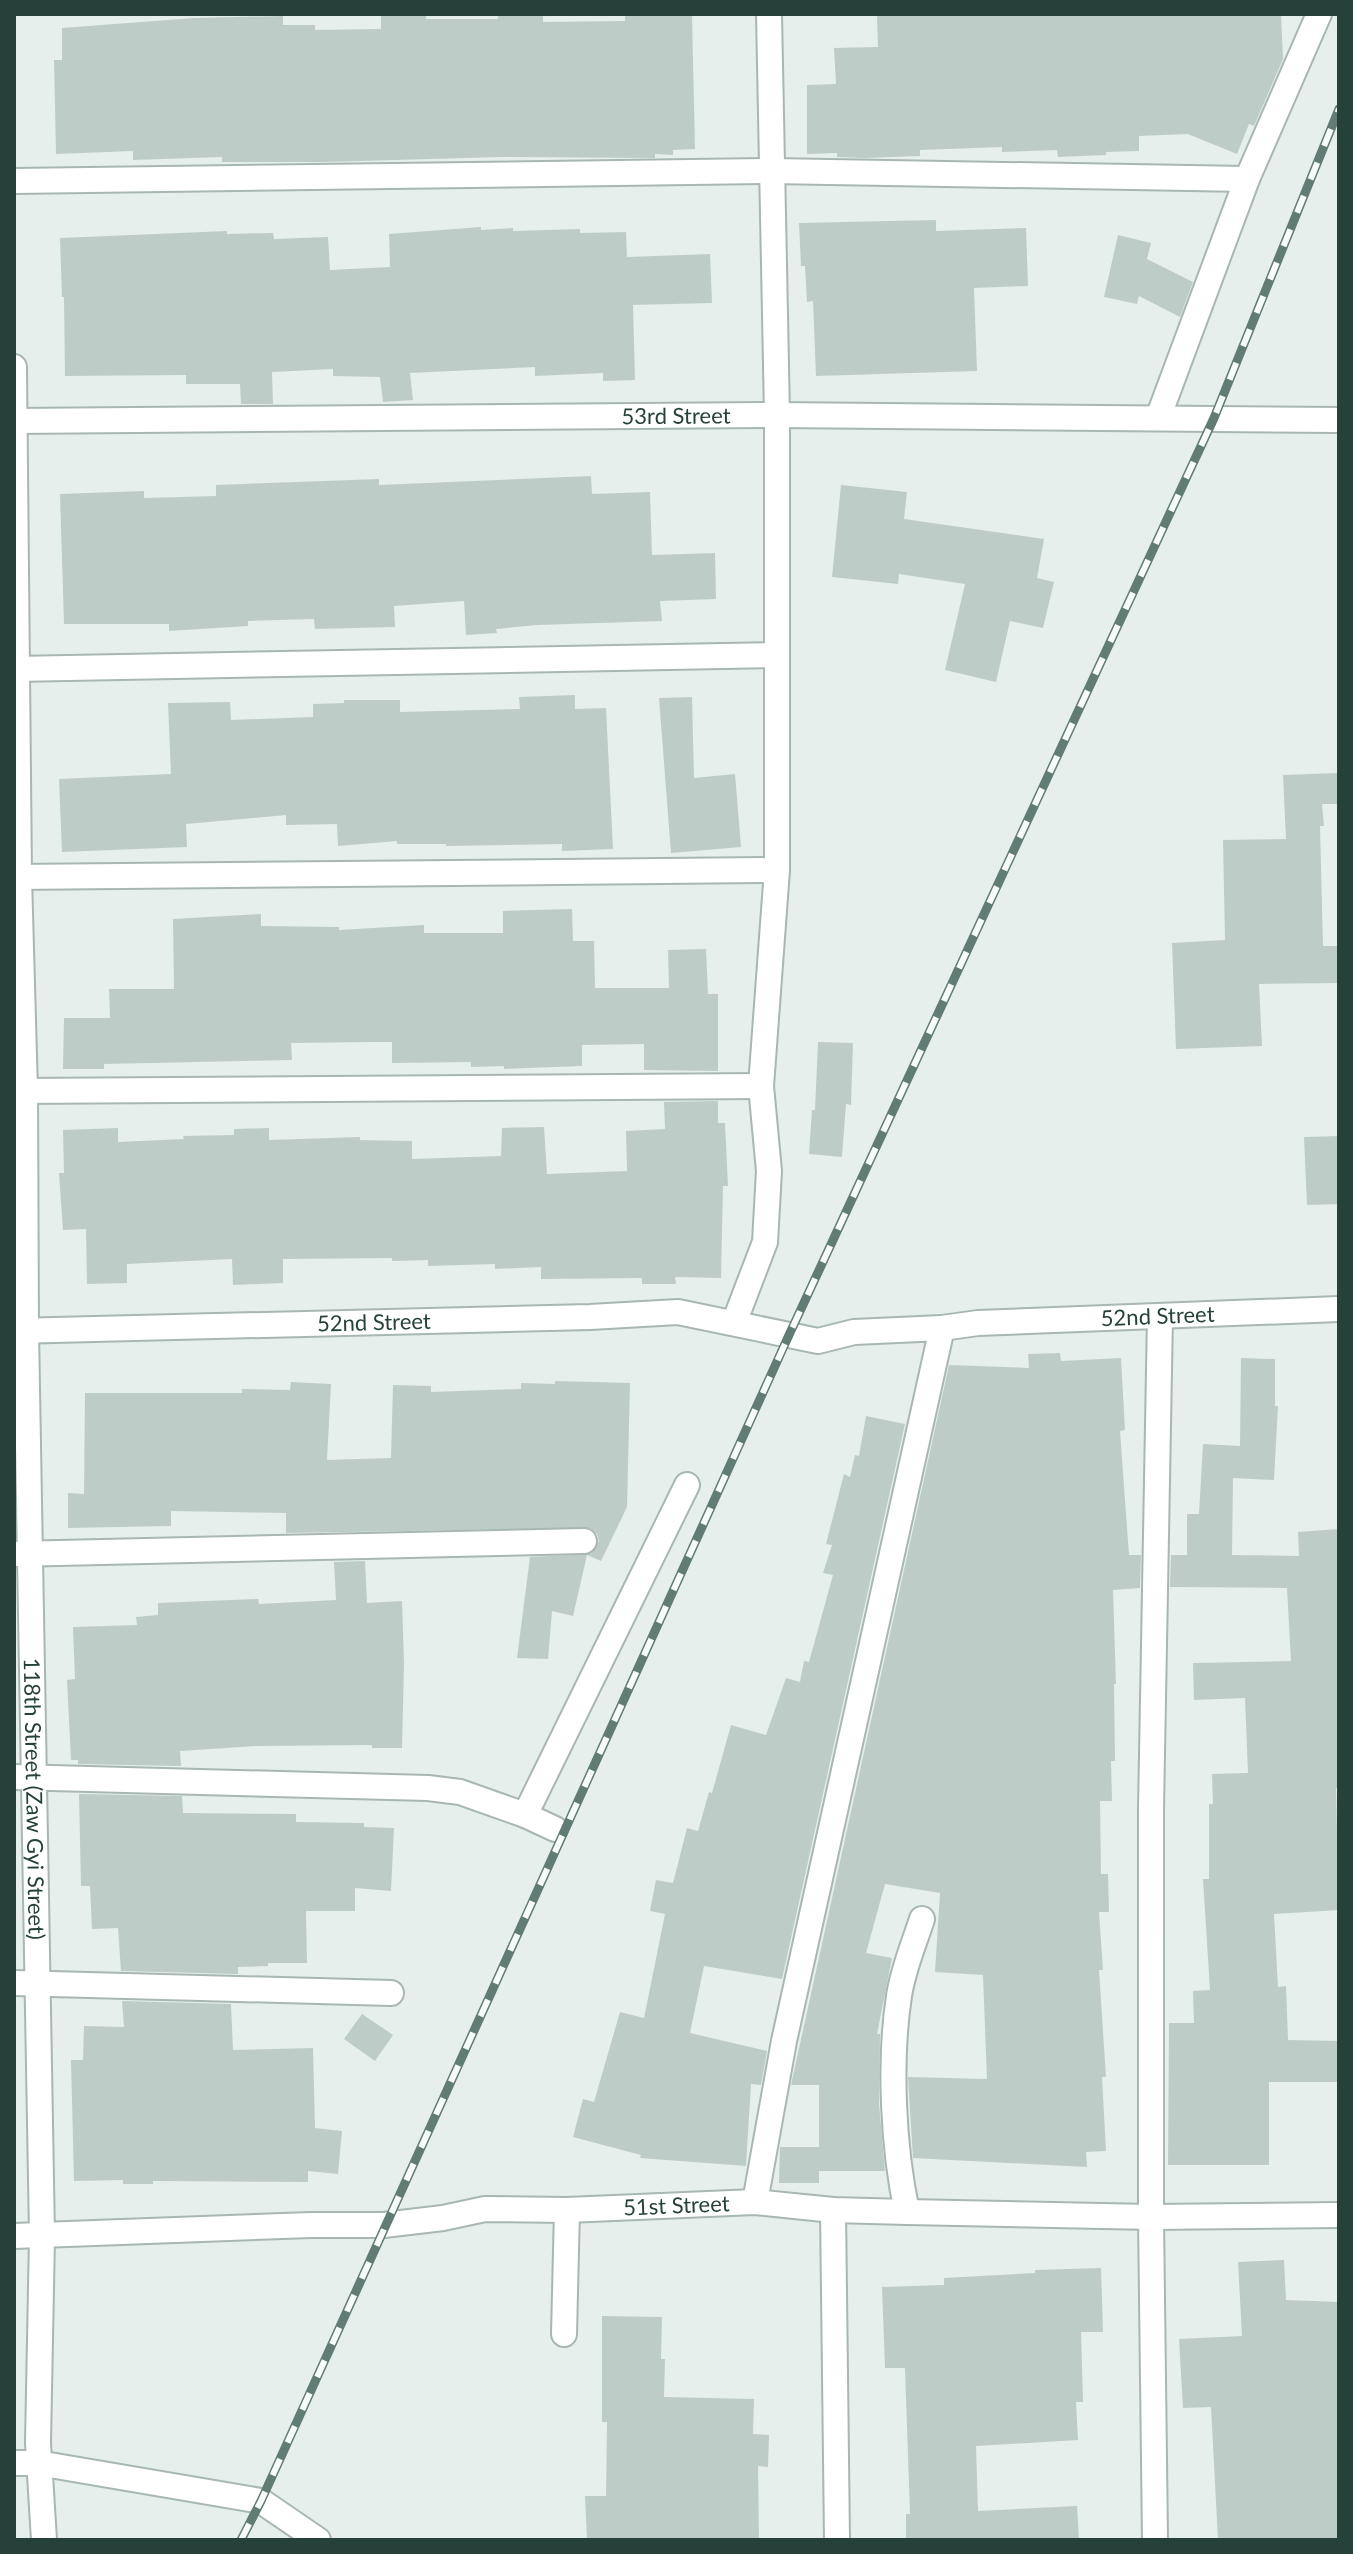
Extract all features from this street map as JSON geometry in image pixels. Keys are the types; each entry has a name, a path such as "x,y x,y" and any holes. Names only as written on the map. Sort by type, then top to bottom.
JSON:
{"street":[{"path":"734,1323 765,1242 769,1171 761,1086 777,870 777,415 769,14"},
{"path":"1158,418 1247,179 1319,14"},
{"path":"14,181 771,171 1247,179"},
{"name":"118th Street (Zaw Gyi Street)","path":"14,367 25,1777 39,1982 42,2236 26,2463 44,2540"},
{"name":"53rd Street","path":"14,421 777,415 1339,420"},
{"path":"16,669 776,655"},
{"path":"16,877 777,870"},
{"path":"20,1091 761,1086"},
{"name":"52nd Street","path":"20,1331 590,1317 678,1312 818,1341 854,1332 978,1323 1339,1309"},
{"path":"1155,2540 1151,1809 1160,1316"},
{"path":"755,2202 784,2041 942,1328"},
{"path":"525,1815 687,1485"},
{"path":"23,1554 584,1541"},
{"path":"25,1777 428,1788 460,1792 555,1829"},
{"path":"907,2212 898,2172 894,2048 899,1996 922,1919"},
{"path":"14,1983 391,1993"},
{"name":"51st Street","path":"14,2236 384,2225 485,2209 567,2210 755,2202 833,2210 907,2212 1151,2217 1339,2215"},
{"path":"564,2334 567,2210"},
{"path":"833,2210 837,2540"},
{"path":"26,2463 261,2501 318,2540"}],"building":[{"path":"381,14 426,14 426,19 498,19 498,14 543,14 543,22 625,21 625,16 692,15 695,149 673,150 673,155 655,154 655,158 501,157 325,162 222,162 222,157 133,160 133,151 56,154 54,60 62,60 62,28 194,18 283,16 283,25 315,25 315,30 381,29"},
{"path":"877,14 1281,14 1283,59 1254,126 1249,124 1237,154 1188,134 1139,136 1139,151 1106,152 1106,155 1058,157 1057,150 1002,152 1002,147 920,150 920,156 865,158 837,157 837,153 807,154 807,85 836,84 834,48 878,47"},
{"path":"936,220 936,231 1026,228 1028,286 974,288 977,371 816,376 813,301 807,302 799,223"},
{"path":"481,227 481,230 513,228 513,231 580,229 580,233 626,232 627,257 710,254 712,303 633,305 635,380 603,381 603,373 535,376 535,367 410,373 413,400 383,402 380,377 333,376 333,369 272,372 273,404 241,404 240,384 186,384 186,375 65,376 60,238 227,231 227,234 273,233 274,239 328,237 330,270 390,267 389,234"},
{"path":"1118,235 1151,243 1147,259 1193,282 1180,317 1139,296 1137,304 1104,297"},
{"path":"591,476 592,494 650,492 652,555 715,553 716,599 660,601 662,621 537,625 466,635 464,601 394,606 395,627 315,629 314,619 248,621 248,626 169,631 169,624 64,624 60,494 144,491 144,498 216,496 216,485 379,479 379,485"},
{"path":"841,485 907,492 904,519 1044,539 1037,578 1054,582 1043,628 1010,621 996,682 945,670 965,584 899,574 898,584 832,577"},
{"path":"575,695 575,709 606,708 613,849 562,851 562,844 446,846 397,844 397,841 338,846 337,824 286,825 286,815 186,824 187,847 62,852 59,779 171,774 168,703 230,702 231,720 313,717 313,704 344,703 344,700 400,700 400,712 520,709 519,697"},
{"path":"692,697 694,778 735,774 741,847 671,853 659,698"},
{"path":"1339,773 1339,804 1322,804 1324,826 1320,826 1323,946 1339,946 1339,983 1259,984 1262,1046 1176,1049 1172,943 1225,940 1223,840 1286,839 1283,775"},
{"path":"572,909 573,941 594,941 595,988 669,988 668,950 706,949 708,994 718,994 718,1071 644,1070 644,1044 582,1045 582,1066 504,1069 504,1066 471,1067 471,1062 392,1063 392,1042 291,1043 292,1060 104,1064 104,1069 63,1069 64,1018 110,1018 109,989 174,989 173,919 261,914 261,926 339,927 339,930 424,925 424,933 503,933 503,911"},
{"path":"818,1042 853,1043 851,1105 846,1104 842,1157 809,1154 812,1110 815,1110"},
{"path":"718,1101 718,1123 725,1123 728,1186 723,1186 721,1278 675,1277 676,1284 642,1284 642,1278 541,1279 541,1267 495,1269 495,1264 428,1266 428,1260 392,1261 392,1258 283,1259 283,1283 233,1285 232,1259 127,1264 127,1283 87,1284 86,1229 63,1230 59,1173 64,1173 63,1130 118,1128 118,1142 234,1135 234,1129 269,1128 269,1140 360,1137 360,1140 412,1141 412,1159 501,1156 502,1128 544,1127 547,1174 627,1171 626,1131 665,1129 664,1102"},
{"path":"1339,1136 1339,1204 1307,1205 1304,1137"},
{"path":"1060,1353 1061,1361 1121,1358 1125,1430 1120,1431 1129,1555 1141,1555 1140,1588 1113,1590 1115,1761 1111,1761 1112,1801 1100,1801 1101,1874 1108,1874 1109,1912 1099,1912 1106,2151 1086,2152 1087,2167 913,2158 908,2077 987,2079 983,1975 935,1972 940,1893 885,1884 866,1953 892,1958 877,2034 880,2034 879,2104 885,2171 819,2171 819,2085 791,2085 949,1365 1029,1368 1028,1354"},
{"path":"1241,1358 1275,1359 1275,1406 1278,1406 1274,1480 1233,1478 1232,1555 1299,1556 1298,1532 1339,1529 1339,1788 1336,1788 1339,1910 1274,1914 1278,1987 1286,1986 1288,2040 1339,2041 1339,2082 1269,2082 1269,2165 1168,2165 1169,2023 1194,2023 1193,1991 1210,1990 1203,1879 1209,1879 1212,1774 1248,1773 1245,1698 1194,1700 1193,1663 1291,1661 1287,1588 1170,1587 1171,1555 1187,1555 1187,1514 1199,1514 1203,1444 1240,1446"},
{"path":"555,1381 630,1383 627,1507 601,1561 587,1555 573,1616 552,1611 548,1659 517,1658 530,1557 591,1554 599,1541 590,1528 286,1533 286,1513 171,1511 171,1526 68,1528 68,1493 84,1494 85,1393 242,1393 242,1389 290,1390 291,1382 331,1384 327,1460 391,1458 393,1385 431,1386 431,1392 521,1389 521,1383 555,1384"},
{"path":"866,1416 905,1424 782,1979 704,1966 690,2033 767,2051 761,2085 751,2084 746,2166 640,2158 641,2155 573,2137 583,2099 594,2102 620,2012 644,2018 665,1914 650,1911 656,1880 673,1883 687,1828 698,1831 731,1725 766,1735 786,1678 800,1682 804,1661 809,1662 833,1575 823,1573 832,1545 826,1544 844,1474 850,1477 855,1455 859,1456"},
{"path":"365,1561 367,1603 402,1601 402,1748 372,1748 372,1745 256,1746 180,1751 181,1766 78,1764 78,1760 71,1760 67,1680 75,1679 73,1627 137,1625 136,1617 158,1615 158,1603 258,1599 259,1604 336,1600 334,1562"},
{"path":"79,1794 182,1796 183,1813 296,1814 296,1822 364,1823 364,1827 394,1828 391,1891 355,1888 355,1911 306,1911 307,1963 238,1967 238,1974 121,1971 118,1928 92,1929 90,1886 81,1886"},
{"path":"122,2001 231,2004 233,2050 313,2048 315,2128 342,2131 338,2174 308,2171 308,2182 153,2181 153,2184 123,2184 123,2180 74,2181 71,2060 83,2060 84,2026 124,2027"},
{"path":"362,2014 393,2035 375,2061 344,2039"},
{"path":"780,2147 819,2147 819,2183 779,2183"},
{"path":"1284,2260 1286,2300 1339,2302 1339,2540 1218,2540 1211,2407 1183,2408 1179,2339 1242,2336 1238,2262"},
{"path":"1101,2268 1103,2332 1081,2332 1083,2402 1076,2402 1078,2440 976,2446 978,2511 1077,2506 1079,2540 906,2540 906,2514 910,2514 905,2368 885,2368 882,2287 944,2285 944,2278 1035,2273 1035,2270"},
{"path":"602,2316 662,2317 664,2397 754,2399 753,2434 769,2435 768,2467 758,2466 759,2540 587,2539 585,2496 606,2496 607,2422 602,2422"}],"railway":[{"path":"241,2540 789,1335 1214,418 1339,109"}]}
